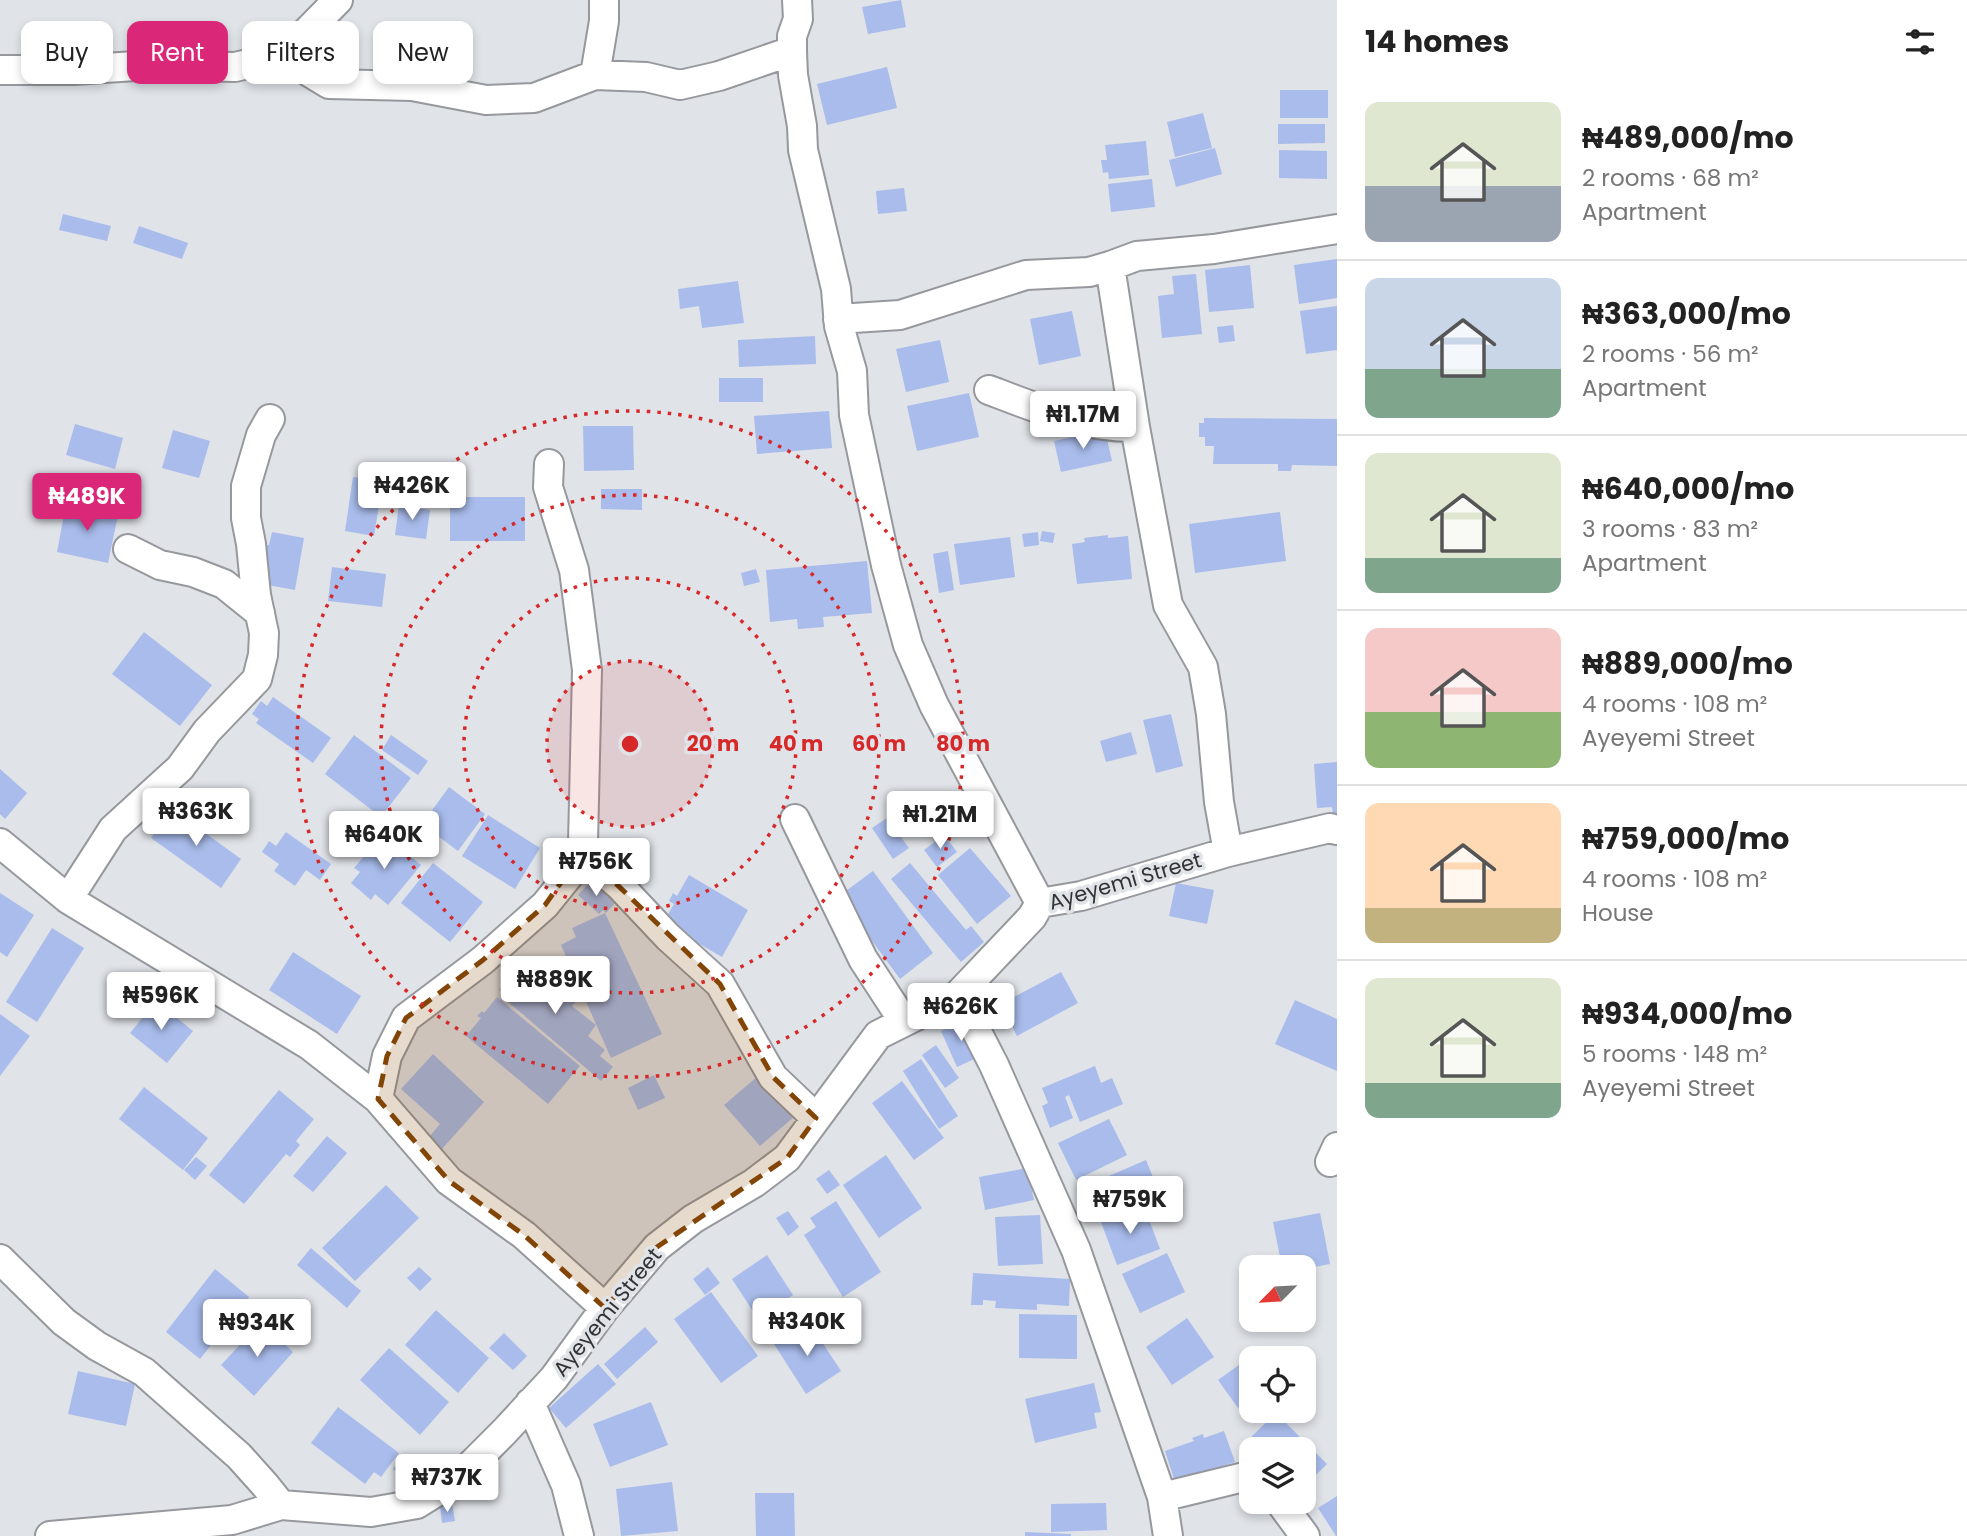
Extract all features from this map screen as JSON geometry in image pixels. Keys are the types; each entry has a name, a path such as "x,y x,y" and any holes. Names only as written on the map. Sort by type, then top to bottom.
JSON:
{"street":[{"path":"319,21 338,0"},
{"path":"595,75 604,21 604,0"},
{"path":"797,0 798,19 792,36 792,51 803,150 836,289 838,319 852,371 853,415 886,565 908,645 934,705 1041,903"},
{"path":"329,84 412,86 486,100 534,98 595,75 646,77 680,85 719,76 792,51"},
{"path":"0,71 151,65 242,66"},
{"path":"838,319 900,315 1026,275 1089,272 1137,256 1214,249 1337,229"},
{"path":"1110,266 1135,427 1168,605 1203,667 1211,714 1219,802 1228,852"},
{"path":"989,390 1088,423 1112,428 1135,427"},
{"path":"68,899 113,829 180,768 207,731 257,679 263,655 264,633 246,518 246,486 261,435 270,419"},
{"path":"378,1099 387,1056 406,1018 483,960 545,905 574,869 583,843 587,670 574,570 548,487 549,464"},
{"path":"128,549 160,565 193,572 224,584 260,613"},
{"path":"795,819 863,960 904,1022"},
{"name":"Ayeyemi Street","path":"281,1505 371,1512 417,1504 457,1479 554,1378 605,1308 657,1247 693,1219 754,1183 787,1158 878,1035 958,995 1032,917 1041,903 1081,896 1228,852 1330,828 1337,830"},
{"path":"0,843 68,899 309,1045 378,1099 450,1181 524,1235 605,1308"},
{"path":"577,860 606,874 619,885 668,937 720,984 773,1077 816,1118"},
{"path":"958,995 995,1065 1076,1250 1162,1497 1168,1536"},
{"path":"0,1259 64,1322 97,1346 144,1372 239,1456 281,1505 233,1528 50,1536"},
{"path":"530,1403 566,1485 579,1536"},
{"path":"1162,1497 1239,1478"},
{"path":"1288,1514 1304,1536"}],"highlighted area":[{"path":"577,860 606,874 720,984 773,1077 816,1118 787,1158 657,1247 605,1308 524,1235 449,1181 378,1099 387,1056 406,1018 483,960 545,905"}],"building":[{"path":"901,0 906,27 868,34 862,7"},
{"path":"887,67 897,108 827,125 817,84"},
{"path":"1280,90 1328,90 1328,118 1280,118"},
{"path":"1203,113 1212,148 1175,157 1167,122"},
{"path":"1278,124 1325,124 1325,143 1278,144"},
{"path":"1146,141 1149,175 1109,179 1108,172 1103,173 1101,160 1107,160 1105,145"},
{"path":"1215,148 1222,174 1176,187 1169,160"},
{"path":"1279,150 1327,151 1327,179 1279,178"},
{"path":"1152,179 1155,207 1111,212 1108,184"},
{"path":"904,188 907,211 878,214 876,191"},
{"path":"63,214 111,226 107,241 59,230"},
{"path":"139,226 188,243 182,259 133,243"},
{"path":"1337,259 1337,298 1299,304 1294,265"},
{"path":"1250,265 1254,308 1209,312 1205,270"},
{"path":"1196,274 1202,334 1162,338 1158,296 1174,294 1172,276"},
{"path":"738,281 744,323 702,328 699,306 680,309 678,289"},
{"path":"1337,306 1337,350 1306,354 1300,311"},
{"path":"1072,311 1081,356 1039,365 1030,319"},
{"path":"1233,325 1235,341 1219,343 1217,327"},
{"path":"815,336 816,364 739,367 738,340"},
{"path":"940,340 949,382 906,392 896,349"},
{"path":"719,378 763,378 763,402 719,402"},
{"path":"969,393 979,437 917,451 907,406"},
{"path":"829,411 832,448 757,454 754,416"},
{"path":"1204,418 1337,419 1337,466 1292,465 1291,471 1278,471 1278,464 1213,464 1214,446 1205,446 1205,437 1199,437 1199,423 1204,423"},
{"path":"75,424 123,438 115,469 66,455"},
{"path":"583,426 633,426 634,470 584,471"},
{"path":"173,430 210,441 199,478 162,468"},
{"path":"1105,430 1112,461 1061,472 1054,441"},
{"path":"353,477 383,481 374,536 345,531"},
{"path":"601,489 642,489 642,510 601,509"},
{"path":"450,497 525,497 525,541 450,541"},
{"path":"66,504 118,515 108,563 57,552"},
{"path":"399,505 430,510 426,539 395,535"},
{"path":"1280,512 1286,561 1195,573 1189,524"},
{"path":"1042,531 1055,533 1053,543 1040,541"},
{"path":"272,532 304,538 295,590 262,584 266,545 269,545"},
{"path":"1038,532 1039,545 1024,547 1022,534"},
{"path":"1108,535 1108,538 1128,536 1132,579 1077,584 1072,544 1085,542 1084,538"},
{"path":"1010,537 1015,577 960,585 954,544"},
{"path":"948,551 954,590 939,593 933,554"},
{"path":"867,561 872,613 823,617 824,627 798,629 797,619 770,622 766,570"},
{"path":"332,567 386,574 382,607 328,601"},
{"path":"756,569 760,582 744,586 741,573"},
{"path":"144,632 212,685 180,726 112,674"},
{"path":"273,697 331,738 313,763 256,723 259,719 252,714 261,701 267,706"},
{"path":"1171,714 1183,766 1156,773 1143,720"},
{"path":"1131,732 1137,754 1106,762 1100,741"},
{"path":"354,735 411,778 381,817 325,774"},
{"path":"391,735 428,761 418,775 382,750"},
{"path":"1337,762 1337,815 1333,815 1332,807 1317,808 1314,764"},
{"path":"0,769 27,793 5,819 0,814"},
{"path":"449,787 485,814 458,851 422,824"},
{"path":"172,809 241,859 221,888 151,838"},
{"path":"488,815 540,848 515,889 462,856"},
{"path":"887,818 909,848 893,859 872,828"},
{"path":"286,832 331,864 320,880 306,870 295,886 274,871 279,864 262,852 269,841 276,846"},
{"path":"383,834 421,865 388,905 375,894 371,900 351,883 360,872 354,868"},
{"path":"944,835 957,852 937,867 924,850"},
{"path":"970,848 1011,896 977,924 938,875"},
{"path":"433,863 483,902 450,942 401,903"},
{"path":"910,863 966,930 971,926 984,942 961,962 891,879"},
{"path":"873,871 933,953 900,979 839,896"},
{"path":"689,875 748,910 722,957 663,923 674,904 669,901 673,893 677,896"},
{"path":"592,880 615,903 606,913 603,910 599,914 578,895"},
{"path":"1176,883 1214,890 1207,924 1169,916"},
{"path":"0,893 34,915 7,957 0,952"},
{"path":"605,913 662,1034 611,1058 561,945 576,937 572,928"},
{"path":"52,928 84,948 37,1022 6,1002"},
{"path":"293,952 361,996 337,1034 269,990"},
{"path":"524,958 577,1000 572,1006 596,1025 588,1036 605,1050 600,1056 613,1067 601,1081 500,995 502,992 499,990"},
{"path":"1061,972 1078,1003 1017,1036 1001,1004"},
{"path":"497,997 580,1066 548,1104 466,1036 481,1018 477,1016 482,1011 484,1013"},
{"path":"1295,1000 1337,1019 1337,1071 1275,1044"},
{"path":"156,1001 193,1031 167,1063 130,1033"},
{"path":"0,1014 30,1036 0,1076"},
{"path":"965,1020 981,1056 957,1067 941,1031"},
{"path":"936,1045 959,1078 945,1088 922,1055"},
{"path":"433,1054 484,1102 442,1149 429,1137 440,1124 401,1089"},
{"path":"921,1059 958,1116 939,1129 903,1071"},
{"path":"1095,1066 1101,1083 1112,1078 1123,1104 1080,1122 1069,1095 1065,1097 1073,1118 1050,1128 1042,1106 1048,1103 1042,1088"},
{"path":"654,1075 665,1098 638,1110 628,1088"},
{"path":"758,1076 794,1117 760,1146 724,1105"},
{"path":"902,1081 944,1138 914,1160 872,1103"},
{"path":"144,1087 208,1138 183,1170 119,1119"},
{"path":"279,1090 314,1119 296,1141 300,1145 290,1157 286,1154 244,1204 209,1175"},
{"path":"1109,1119 1127,1155 1076,1180 1058,1143"},
{"path":"327,1136 347,1153 313,1192 293,1176"},
{"path":"886,1155 922,1208 879,1238 843,1185"},
{"path":"196,1157 207,1166 195,1180 184,1170"},
{"path":"1146,1160 1157,1187 1099,1212 1088,1185"},
{"path":"1027,1168 1034,1200 985,1210 979,1177"},
{"path":"829,1170 840,1185 827,1194 816,1179"},
{"path":"386,1185 419,1218 355,1281 322,1248"},
{"path":"836,1201 881,1272 843,1297 804,1235 816,1227 810,1218"},
{"path":"1144,1206 1160,1249 1117,1265 1101,1222"},
{"path":"788,1211 799,1227 788,1236 776,1218"},
{"path":"1320,1213 1330,1264 1316,1267 1316,1255 1280,1255 1273,1222"},
{"path":"1040,1215 1043,1264 998,1266 995,1217"},
{"path":"311,1248 361,1291 347,1308 297,1265"},
{"path":"1167,1253 1185,1292 1140,1313 1122,1274"},
{"path":"767,1255 793,1295 758,1319 732,1279"},
{"path":"419,1267 432,1279 420,1291 407,1278"},
{"path":"708,1267 720,1283 705,1295 693,1279"},
{"path":"215,1269 249,1297 232,1319 236,1322 223,1339 219,1335 200,1359 166,1332"},
{"path":"973,1273 1070,1279 1069,1306 1037,1304 1037,1310 995,1308 996,1301 983,1300 983,1305 971,1305"},
{"path":"711,1292 758,1356 721,1383 674,1319"},
{"path":"436,1310 489,1358 458,1393 405,1345"},
{"path":"1019,1314 1077,1315 1077,1359 1019,1358"},
{"path":"1187,1318 1214,1357 1172,1385 1146,1347"},
{"path":"261,1322 293,1352 254,1396 221,1365"},
{"path":"809,1322 841,1371 806,1394 774,1344"},
{"path":"645,1327 658,1342 617,1379 604,1364"},
{"path":"504,1333 527,1356 513,1370 489,1348"},
{"path":"389,1348 449,1402 420,1435 360,1380"},
{"path":"598,1364 616,1384 566,1428 549,1408"},
{"path":"1239,1365 1239,1407 1238,1408 1218,1380"},
{"path":"78,1371 135,1384 126,1426 68,1414"},
{"path":"1094,1383 1101,1412 1094,1413 1097,1428 1035,1443 1025,1399"},
{"path":"651,1402 668,1445 610,1467 593,1424"},
{"path":"338,1407 399,1453 381,1477 374,1472 365,1484 311,1443"},
{"path":"1266,1423 1286,1423 1300,1437 1251,1437"},
{"path":"1224,1431 1235,1462 1175,1482 1165,1451 1194,1441 1192,1438 1203,1434 1204,1438"},
{"path":"1316,1453 1327,1464 1316,1475"},
{"path":"404,1454 417,1463 406,1478 393,1469"},
{"path":"672,1482 678,1531 621,1536 616,1489"},
{"path":"755,1493 794,1493 795,1536 756,1536"},
{"path":"1337,1496 1337,1536 1336,1536 1318,1508"},
{"path":"1106,1503 1107,1530 1051,1532 1051,1504"},
{"path":"452,1504 455,1521 442,1523 440,1506"},
{"path":"1025,1532 1071,1534 1071,1536 1025,1536"}]}
